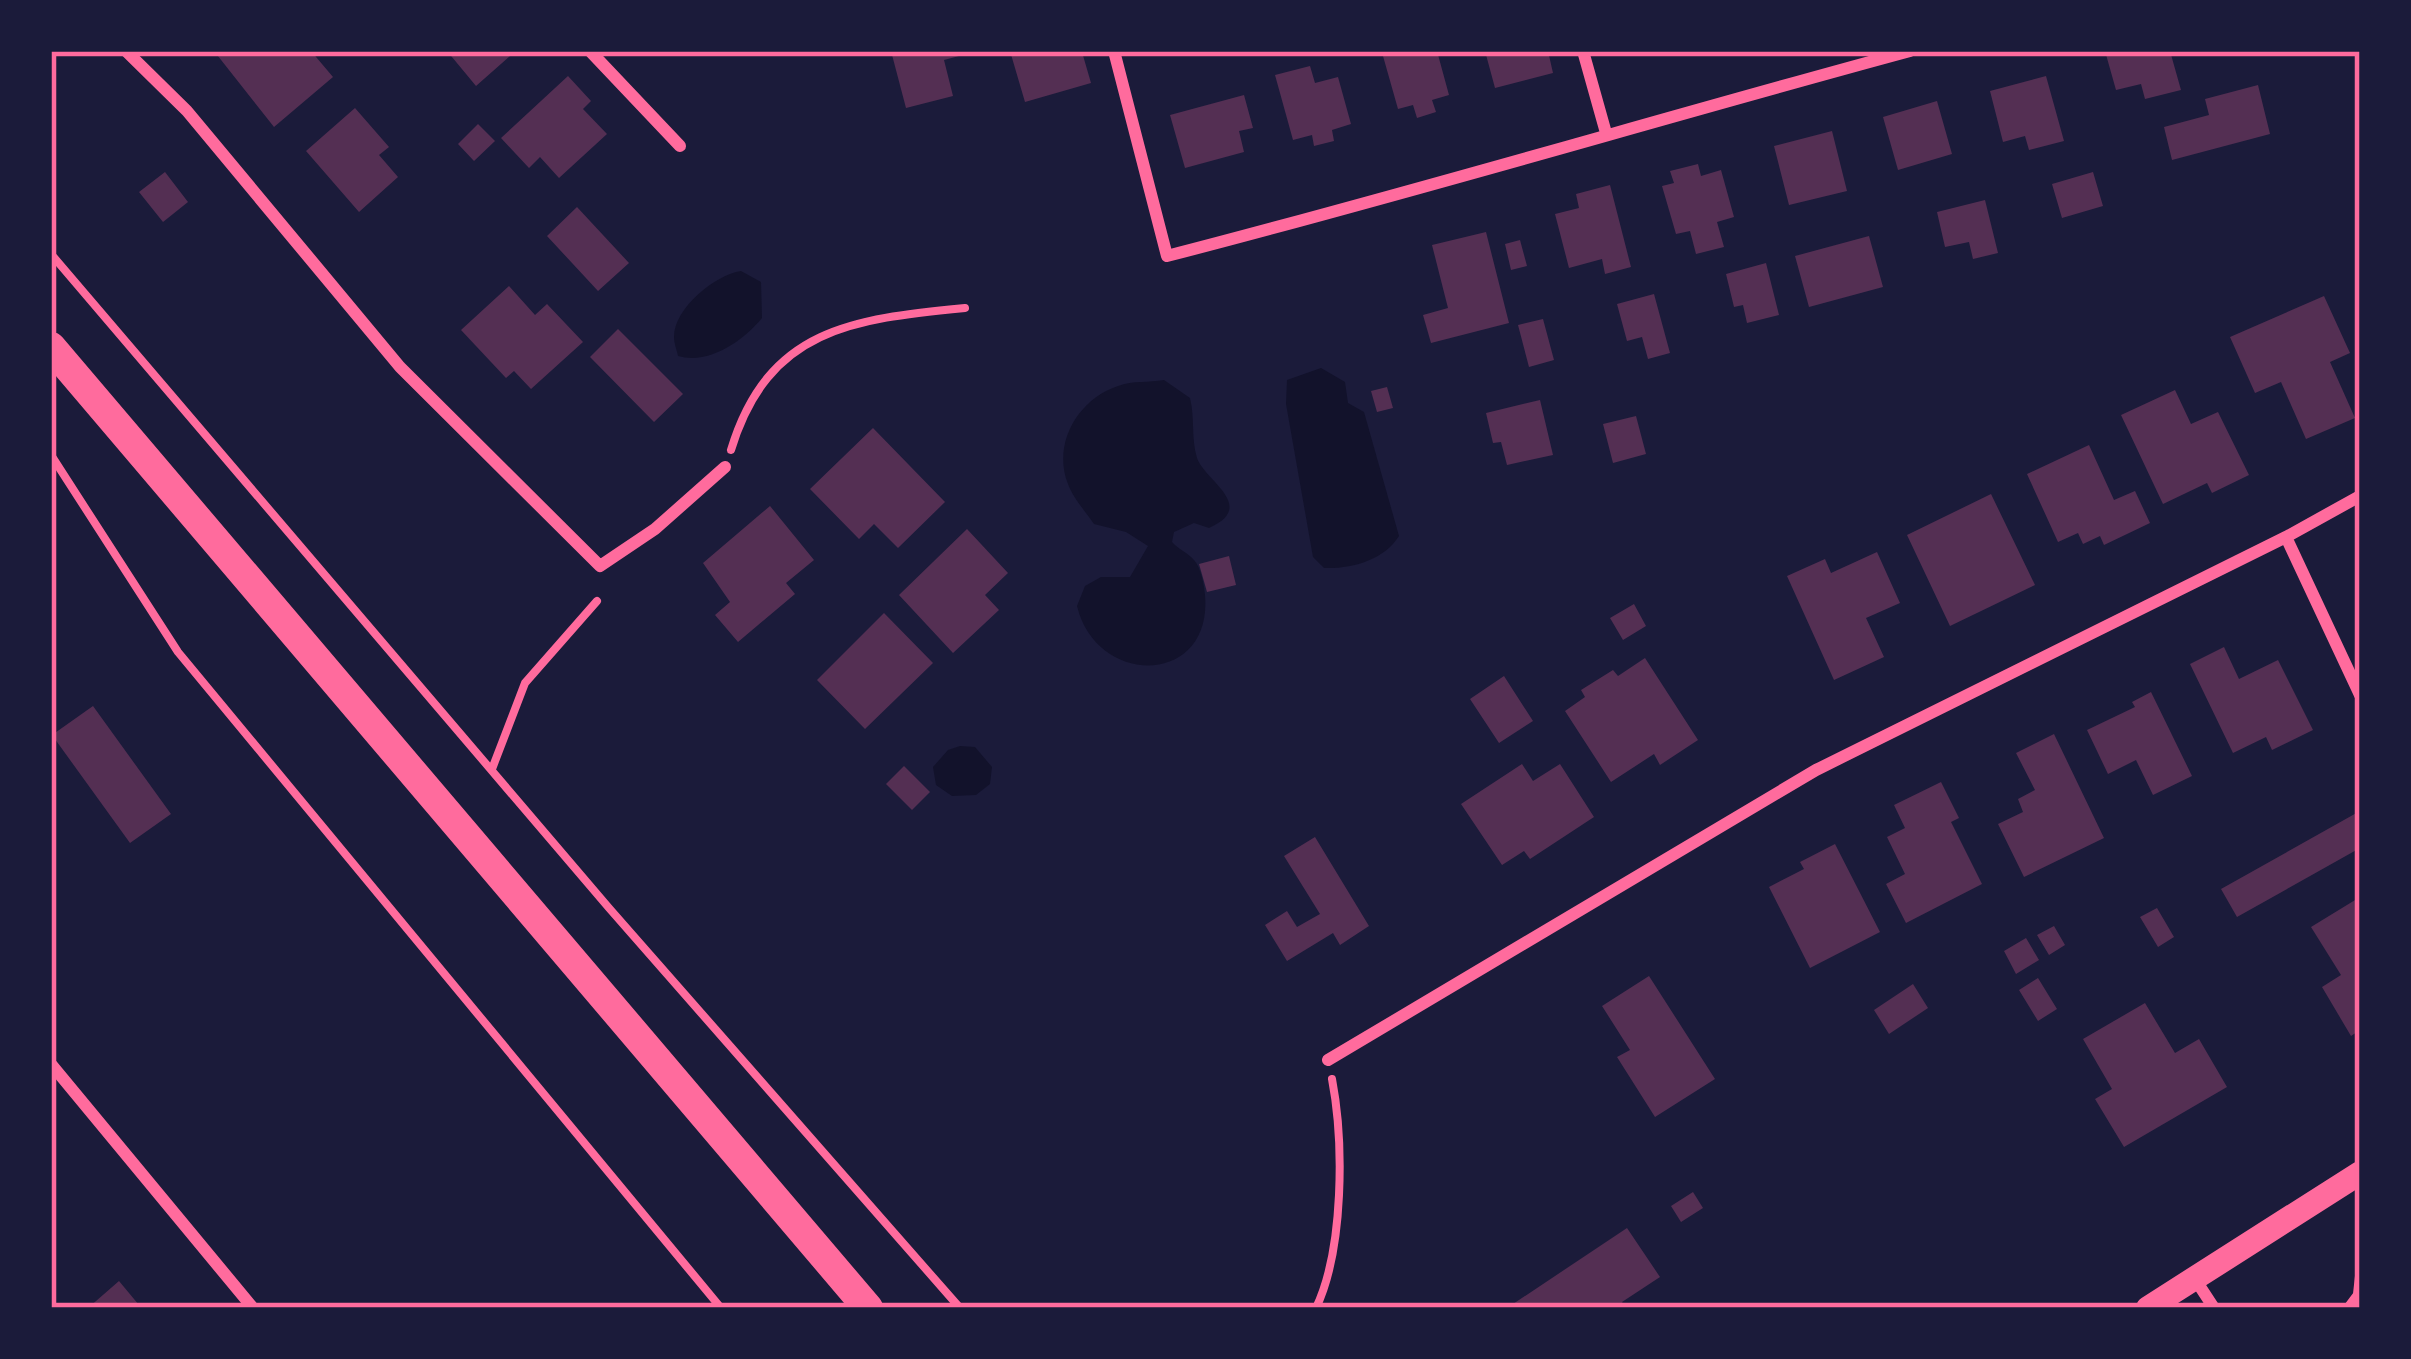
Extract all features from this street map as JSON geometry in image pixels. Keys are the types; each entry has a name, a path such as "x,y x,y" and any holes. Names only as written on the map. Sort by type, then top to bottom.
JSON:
{"highway":[{"path":"51,347 868,1308"}],"main road":[{"path":"2148,1308 2360,1173"}],"street":[{"path":"126,51 187,111 400,367 600,566 655,529 725,467"},
{"path":"590,51 680,146"},
{"path":"1114,51 1167,256 1371,204 1606,133 1910,51"},
{"path":"1583,51 1606,133"},
{"path":"1328,1060 1816,770 2360,496"},
{"path":"2286,537 2360,695"},
{"path":"51,1064 253,1308"},
{"path":"2194,1278 2214,1308"}],"path":[{"path":"51,254 960,1308"},
{"path":"725,467 740,418 773,369 824,333 867,320 965,308"},
{"path":"51,455 178,652 721,1308"},
{"path":"492,769 524,683 598,601"},
{"path":"1316,1308 1337,1224 1337,1107 1328,1060"},
{"path":"2348,1308 2358,1293 2360,1267"}],"shaded area":[{"path":"741,271 761,282 762,318 745,335 713,354 678,356 676,326 688,304 708,286"},
{"path":"1321,368 1345,382 1348,403 1364,412 1399,536 1376,557 1335,568 1324,568 1313,557 1286,404 1287,380"},
{"path":"1164,380 1190,398 1197,458 1224,493 1229,511 1209,528 1194,523 1174,532 1172,542 1199,567 1205,595 1203,625 1191,647 1173,660 1128,663 1107,652 1089,633 1077,606 1085,586 1101,577 1130,577 1148,546 1126,532 1094,524 1070,489 1063,454 1072,425 1091,401 1124,384"},
{"path":"975,747 992,767 990,784 976,795 952,796 936,785 933,767 948,750"}],"building":[{"path":"214,51 311,51 333,77 274,127"},
{"path":"447,51 506,51 510,56 476,86"},
{"path":"891,51 974,52 944,60 953,96 906,108"},
{"path":"1010,51 1082,52 1091,83 1025,102"},
{"path":"1437,51 1449,95 1432,100 1436,112 1417,118 1413,105 1398,109 1383,56"},
{"path":"1485,51 1548,51 1553,73 1495,88"},
{"path":"2105,51 2170,51 2181,90 2145,99 2141,84 2116,90"},
{"path":"1310,66 1315,83 1338,77 1351,124 1332,130 1334,141 1314,146 1312,135 1293,140 1275,75"},
{"path":"568,76 591,101 583,109 607,134 559,178 540,157 529,168 501,138"},
{"path":"2046,76 2064,141 2029,150 2025,136 2003,142 1990,91"},
{"path":"2258,85 2270,134 2172,160 2164,127 2209,115 2205,99"},
{"path":"1244,95 1253,128 1239,131 1244,152 1185,168 1170,115"},
{"path":"1937,101 1952,154 1898,170 1883,117"},
{"path":"355,108 389,147 379,155 398,177 359,212 306,151"},
{"path":"478,124 495,141 474,161 458,144"},
{"path":"1832,131 1847,191 1789,205 1774,146"},
{"path":"1698,164 1701,176 1721,170 1734,217 1717,222 1724,247 1696,254 1690,231 1676,234 1662,186 1674,183 1670,171"},
{"path":"165,172 188,202 163,222 139,192"},
{"path":"2093,172 2103,206 2062,218 2052,184"},
{"path":"1610,185 1631,267 1605,274 1602,259 1569,268 1555,214 1579,208 1576,194"},
{"path":"1985,200 1998,253 1973,259 1969,242 1945,247 1937,212"},
{"path":"577,207 629,263 598,291 547,236"},
{"path":"1486,232 1509,323 1431,343 1423,315 1448,308 1432,245"},
{"path":"1869,236 1883,287 1809,307 1795,256"},
{"path":"1520,240 1527,266 1511,270 1505,244"},
{"path":"1766,263 1779,315 1747,323 1743,305 1734,307 1726,274"},
{"path":"509,286 535,315 547,304 583,342 531,389 514,371 506,378 461,330"},
{"path":"1654,294 1670,353 1648,359 1642,337 1627,341 1617,304"},
{"path":"2324,296 2350,353 2330,362 2355,418 2306,439 2281,382 2255,393 2230,337"},
{"path":"1543,319 1554,360 1529,367 1518,325"},
{"path":"618,329 683,394 654,422 590,357"},
{"path":"1387,387 1393,408 1377,412 1371,391"},
{"path":"2175,390 2191,424 2218,412 2249,475 2212,493 2207,483 2163,504 2121,415"},
{"path":"1540,400 1553,455 1507,465 1501,442 1493,443 1486,413"},
{"path":"1636,416 1646,454 1613,463 1603,424"},
{"path":"873,428 945,502 898,548 874,524 859,539 810,489"},
{"path":"2089,445 2114,500 2135,491 2150,523 2104,545 2100,536 2083,544 2078,533 2058,542 2027,474"},
{"path":"1991,494 2035,585 1950,626 1907,535"},
{"path":"770,506 814,560 786,583 795,594 738,642 715,615 730,602 703,563"},
{"path":"967,529 1008,573 985,595 999,610 953,653 899,595"},
{"path":"1877,552 1900,603 1866,618 1884,657 1834,680 1787,576 1825,559 1831,573"},
{"path":"1229,556 1236,585 1207,592 1199,564"},
{"path":"1634,604 1646,626 1623,640 1610,618"},
{"path":"884,613 933,663 865,729 817,680"},
{"path":"2224,647 2239,679 2278,660 2313,730 2272,750 2266,737 2233,753 2190,664"},
{"path":"1645,658 1698,740 1660,765 1654,754 1611,782 1565,711 1585,697 1581,690 1613,670 1618,676"},
{"path":"1504,676 1533,721 1499,743 1470,699"},
{"path":"2151,692 2192,776 2153,795 2136,760 2108,774 2087,730 2135,707 2132,702"},
{"path":"93,706 171,814 130,843 52,735"},
{"path":"2054,734 2104,838 2024,877 1998,824 2023,812 2018,799 2035,790 2016,753"},
{"path":"1522,764 1533,781 1560,764 1594,817 1530,859 1524,851 1502,865 1461,804"},
{"path":"904,766 930,792 912,810 886,784"},
{"path":"1941,782 1959,818 1951,822 1982,884 1906,923 1886,884 1905,874 1887,837 1905,828 1894,805"},
{"path":"2360,811 2356,840 2360,848 2237,917 2221,889"},
{"path":"1315,837 1369,926 1340,945 1333,933 1287,961 1265,925 1287,911 1297,927 1320,914 1284,856"},
{"path":"1835,844 1880,932 1810,968 1769,887 1804,869 1800,862"},
{"path":"2360,897 2360,1030 2351,1036 2322,987 2341,975 2311,927"},
{"path":"2157,908 2174,937 2158,947 2140,917"},
{"path":"2054,926 2065,945 2049,955 2037,935"},
{"path":"2026,938 2039,960 2016,974 2004,951"},
{"path":"1649,976 1715,1079 1655,1117 1617,1057 1630,1050 1602,1006"},
{"path":"2038,978 2057,1009 2038,1021 2019,990"},
{"path":"1913,984 1928,1008 1889,1034 1874,1010"},
{"path":"2145,1003 2175,1053 2199,1039 2227,1087 2124,1147 2095,1099 2112,1089 2083,1039"},
{"path":"1693,1192 1703,1208 1681,1222 1671,1206"},
{"path":"1627,1228 1660,1277 1622,1302 1626,1308 1507,1308"},
{"path":"119,1281 139,1305 88,1308"}]}
